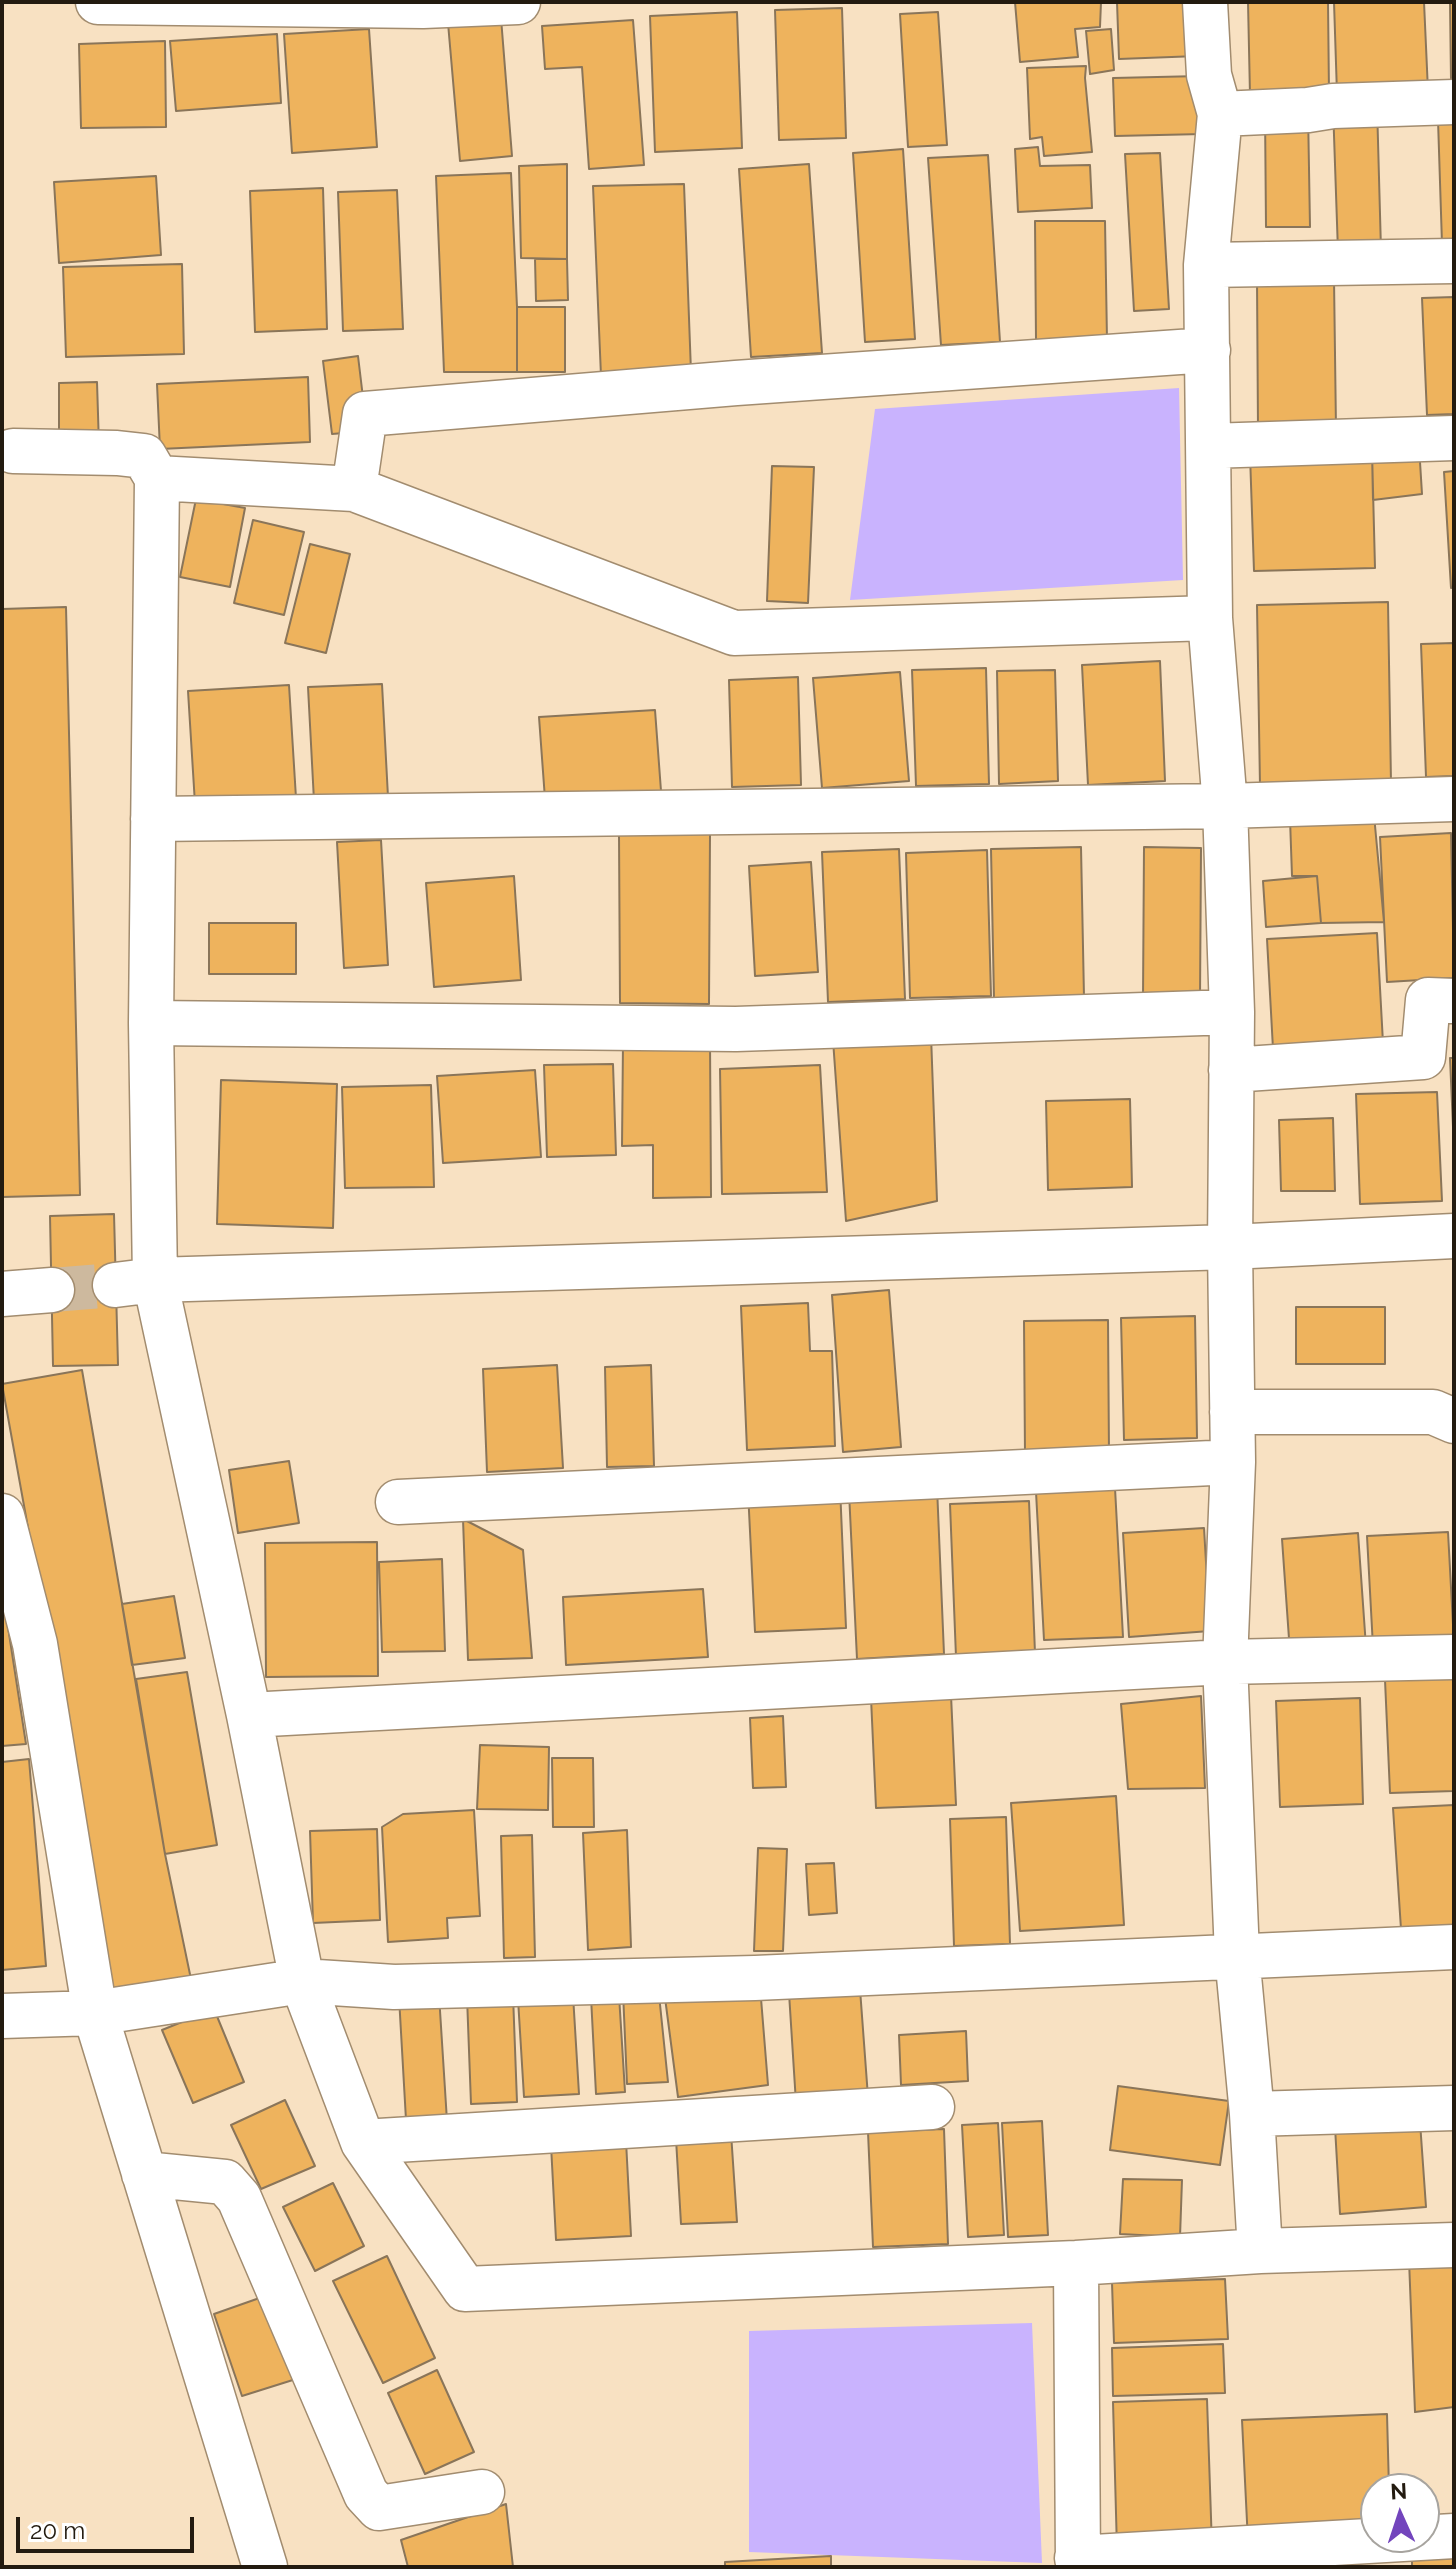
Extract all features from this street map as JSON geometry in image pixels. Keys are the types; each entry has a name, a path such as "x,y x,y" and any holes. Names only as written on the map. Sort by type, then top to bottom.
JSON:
{"street":[{"path":"98,2 423,6 518,2"},
{"path":"1205,2 1209,75 1220,114 1206,265 1210,618 1225,806 1232,1012 1230,1247 1233,1462 1225,1662 1237,1955 1252,2114 1260,2251"},
{"path":"1220,114 1454,102"},
{"path":"1206,265 1454,261"},
{"path":"354,489 365,414 751,382 1208,350"},
{"path":"1209,446 1454,438"},
{"path":"13,451 144,456 157,478 151,1023 135,1282 249,1715 302,1981 363,2142 465,2289 1076,2263 1260,2251 1454,2245"},
{"path":"157,478 354,489 734,633 1210,618"},
{"path":"153,819 1225,806 1454,799"},
{"path":"1231,1070 1423,1057 1428,1000 1454,1001"},
{"path":"151,1023 736,1029 1232,1012"},
{"path":"135,1282 1230,1247 1454,1236"},
{"path":"2,1294 52,1290"},
{"path":"1232,1412 1433,1412 1454,1421"},
{"path":"398,1502 1233,1462"},
{"path":"2,1516 35,1644 95,2013 265,2567"},
{"path":"249,1715 1225,1662 1454,1657"},
{"path":"2,2016 95,2013 302,1981 394,1987 755,1978 1454,1947"},
{"path":"363,2142 932,2107"},
{"path":"1252,2114 1454,2108"},
{"path":"144,2174 225,2182 239,2198 366,2494 379,2508 482,2492"},
{"path":"1076,2263 1078,2563 1396,2554 1454,2536"}],"shaded area":[{"path":"1179,388 1183,580 850,600 875,409"},
{"path":"1032,2323 1042,2563 749,2552 749,2331"}],"building":[{"path":"1015,2 1101,2 1100,27 1075,29 1078,57 1020,62"},
{"path":"1117,2 1196,2 1198,56 1119,59"},
{"path":"1248,2 1328,2 1329,94 1250,95"},
{"path":"1334,2 1424,2 1428,91 1337,94"},
{"path":"1450,2 1454,2 1454,79 1451,79"},
{"path":"842,8 846,138 779,140 775,10"},
{"path":"737,12 742,148 655,152 650,16"},
{"path":"938,12 947,145 908,147 900,14"},
{"path":"501,18 512,156 460,161 448,23"},
{"path":"633,20 644,165 589,169 582,67 545,69 542,26"},
{"path":"369,29 377,147 292,153 284,34"},
{"path":"1111,29 1114,70 1090,74 1086,31"},
{"path":"277,34 281,103 176,111 170,41"},
{"path":"165,41 166,127 81,128 79,44"},
{"path":"1086,66 1092,152 1044,156 1042,137 1030,139 1027,68"},
{"path":"1201,76 1203,134 1115,136 1113,78"},
{"path":"1377,105 1381,250 1338,252 1333,106"},
{"path":"1308,110 1310,227 1266,227 1265,111"},
{"path":"1438,120 1454,120 1454,244 1442,244"},
{"path":"1038,147 1040,166 1090,165 1092,208 1018,212 1015,149"},
{"path":"903,149 915,339 865,342 853,153"},
{"path":"1160,153 1169,309 1134,311 1125,154"},
{"path":"988,155 1000,342 941,345 928,158"},
{"path":"567,164 567,259 521,258 519,166"},
{"path":"809,164 822,353 751,357 739,169"},
{"path":"511,173 517,372 444,372 436,176"},
{"path":"156,176 161,255 59,263 54,182"},
{"path":"684,184 691,372 601,376 593,186"},
{"path":"323,188 327,329 255,332 250,191"},
{"path":"397,190 403,329 343,331 338,192"},
{"path":"1035,221 1105,221 1107,340 1036,340"},
{"path":"535,259 567,259 568,300 536,301"},
{"path":"182,264 184,354 66,357 63,267"},
{"path":"1334,279 1336,429 1258,430 1257,280"},
{"path":"1454,297 1454,414 1427,415 1422,298"},
{"path":"517,307 565,307 565,372 517,372"},
{"path":"358,356 367,431 332,434 323,361"},
{"path":"308,377 310,442 160,449 157,384"},
{"path":"97,382 99,446 59,447 59,383"},
{"path":"1419,446 1422,494 1373,500 1372,451"},
{"path":"1372,451 1375,568 1254,571 1250,455"},
{"path":"772,466 814,467 808,603 767,601"},
{"path":"1454,471 1454,587 1451,588 1444,472"},
{"path":"196,499 245,508 230,587 180,577"},
{"path":"253,520 304,532 284,615 234,603"},
{"path":"310,544 350,554 326,653 285,643"},
{"path":"1388,602 1391,783 1260,786 1257,605"},
{"path":"66,607 80,1195 2,1197 2,609"},
{"path":"1454,643 1454,776 1426,777 1421,644"},
{"path":"1160,661 1165,781 1088,785 1082,665"},
{"path":"986,668 989,784 916,786 912,670"},
{"path":"1055,670 1058,781 999,784 997,671"},
{"path":"900,672 909,781 822,788 813,678"},
{"path":"798,677 801,785 732,787 729,680"},
{"path":"382,684 388,797 314,801 308,687"},
{"path":"289,685 296,798 195,804 188,691"},
{"path":"655,710 661,791 545,799 539,717"},
{"path":"1374,815 1384,922 1321,923 1317,876 1292,876 1290,819"},
{"path":"1451,833 1454,978 1387,982 1380,837"},
{"path":"619,834 710,834 709,1004 620,1003"},
{"path":"381,840 388,965 344,968 337,842"},
{"path":"1081,847 1084,997 994,999 991,849"},
{"path":"1144,847 1201,848 1200,998 1143,998"},
{"path":"899,849 905,999 828,1002 822,852"},
{"path":"987,850 991,996 910,998 906,853"},
{"path":"811,862 818,972 755,976 749,866"},
{"path":"514,876 521,980 434,987 426,883"},
{"path":"1317,876 1321,923 1266,927 1263,881"},
{"path":"209,923 296,923 296,974 209,974"},
{"path":"1377,933 1383,1043 1273,1049 1267,939"},
{"path":"931,1035 937,1201 846,1221 833,1040"},
{"path":"710,1041 711,1197 653,1198 653,1145 622,1146 623,1042"},
{"path":"1450,1058 1454,1058 1454,1150"},
{"path":"613,1064 616,1155 547,1157 544,1065"},
{"path":"820,1065 827,1192 722,1194 720,1069"},
{"path":"535,1070 541,1157 443,1163 437,1076"},
{"path":"221,1080 337,1084 333,1228 217,1224"},
{"path":"431,1085 434,1187 345,1188 342,1087"},
{"path":"1437,1092 1442,1201 1360,1204 1356,1094"},
{"path":"1130,1099 1132,1187 1048,1190 1046,1101"},
{"path":"1333,1118 1335,1191 1281,1191 1279,1120"},
{"path":"114,1214 118,1365 53,1366 50,1216"},
{"path":"889,1290 901,1447 843,1452 832,1295"},
{"path":"808,1303 810,1351 832,1351 835,1446 747,1450 741,1306"},
{"path":"1296,1307 1385,1307 1385,1364 1296,1364"},
{"path":"1195,1316 1197,1438 1124,1440 1121,1318"},
{"path":"1108,1320 1109,1455 1025,1456 1024,1321"},
{"path":"557,1365 563,1468 487,1472 483,1369"},
{"path":"651,1365 654,1466 607,1467 605,1367"},
{"path":"82,1370 165,1854 192,1984 113,1998 2,1384"},
{"path":"289,1461 299,1523 238,1533 229,1470"},
{"path":"840,1487 846,1628 755,1632 748,1491"},
{"path":"937,1487 944,1654 857,1659 849,1492"},
{"path":"1115,1488 1123,1637 1044,1640 1036,1492"},
{"path":"1029,1501 1035,1653 956,1657 950,1504"},
{"path":"463,1519 523,1550 532,1658 468,1660"},
{"path":"1204,1528 1210,1631 1129,1637 1123,1533"},
{"path":"1448,1532 1454,1643 1373,1647 1367,1536"},
{"path":"1358,1533 1366,1647 1290,1653 1282,1539"},
{"path":"377,1542 378,1676 266,1677 265,1543"},
{"path":"442,1559 445,1651 382,1652 379,1562"},
{"path":"2,1588 26,1744 2,1746"},
{"path":"703,1589 708,1657 566,1665 563,1597"},
{"path":"174,1596 185,1658 132,1665 122,1604"},
{"path":"187,1672 217,1845 165,1854 136,1679"},
{"path":"1454,1677 1454,1791 1390,1793 1385,1680"},
{"path":"951,1695 956,1805 876,1808 871,1698"},
{"path":"1201,1696 1205,1788 1128,1789 1121,1704"},
{"path":"1360,1698 1363,1804 1280,1807 1276,1701"},
{"path":"783,1716 786,1787 753,1788 750,1718"},
{"path":"480,1745 549,1747 548,1810 477,1809"},
{"path":"552,1758 593,1758 594,1827 553,1827"},
{"path":"29,1759 46,1966 2,1970 2,1762"},
{"path":"1116,1796 1124,1925 1020,1931 1011,1803"},
{"path":"1454,1805 1454,1926 1401,1929 1393,1808"},
{"path":"474,1810 480,1916 447,1918 448,1938 388,1942 382,1827 403,1814"},
{"path":"1006,1817 1010,1944 954,1946 950,1819"},
{"path":"377,1829 380,1920 313,1923 310,1831"},
{"path":"627,1830 631,1947 588,1950 583,1833"},
{"path":"532,1835 535,1957 504,1958 501,1836"},
{"path":"758,1848 787,1849 783,1951 754,1951"},
{"path":"834,1863 837,1913 809,1915 806,1864"},
{"path":"658,1985 668,2082 627,2084 623,1992"},
{"path":"760,1986 768,2085 678,2097 664,1990"},
{"path":"860,1989 868,2097 796,2103 789,1993"},
{"path":"439,1995 447,2121 406,2120 399,1997"},
{"path":"513,1995 517,2102 471,2104 467,1997"},
{"path":"573,1995 579,2094 524,2097 518,1999"},
{"path":"619,1995 625,2092 596,2094 591,1997"},
{"path":"214,2009 244,2082 193,2103 162,2030"},
{"path":"966,2031 968,2081 901,2085 899,2035"},
{"path":"1118,2086 1229,2101 1220,2165 1110,2150"},
{"path":"285,2100 315,2166 261,2189 231,2125"},
{"path":"730,2118 737,2222 681,2224 675,2122"},
{"path":"1042,2121 1048,2235 1008,2237 1002,2123"},
{"path":"1420,2122 1426,2207 1340,2214 1335,2127"},
{"path":"998,2123 1004,2235 968,2237 962,2125"},
{"path":"944,2129 948,2244 873,2247 868,2132"},
{"path":"626,2141 631,2236 556,2240 551,2145"},
{"path":"1123,2179 1182,2180 1180,2237 1120,2234"},
{"path":"333,2183 364,2246 315,2271 283,2207"},
{"path":"387,2256 435,2358 383,2383 333,2281"},
{"path":"1454,2259 1454,2407 1415,2412 1409,2260"},
{"path":"1225,2279 1228,2339 1114,2343 1112,2283"},
{"path":"268,2295 296,2379 242,2396 214,2314"},
{"path":"1223,2344 1225,2393 1113,2396 1112,2348"},
{"path":"437,2370 474,2452 425,2474 388,2393"},
{"path":"1207,2399 1212,2547 1117,2550 1113,2402"},
{"path":"1387,2414 1389,2473 1360,2473 1360,2538 1248,2542 1242,2420"},
{"path":"506,2504 513,2567 408,2567 401,2540"},
{"path":"1454,2554 1454,2567 1412,2567 1412,2555"},
{"path":"831,2556 831,2567 725,2567 725,2562"}],"tunnel":[{"path":"52,1290 115,1285"}]}
